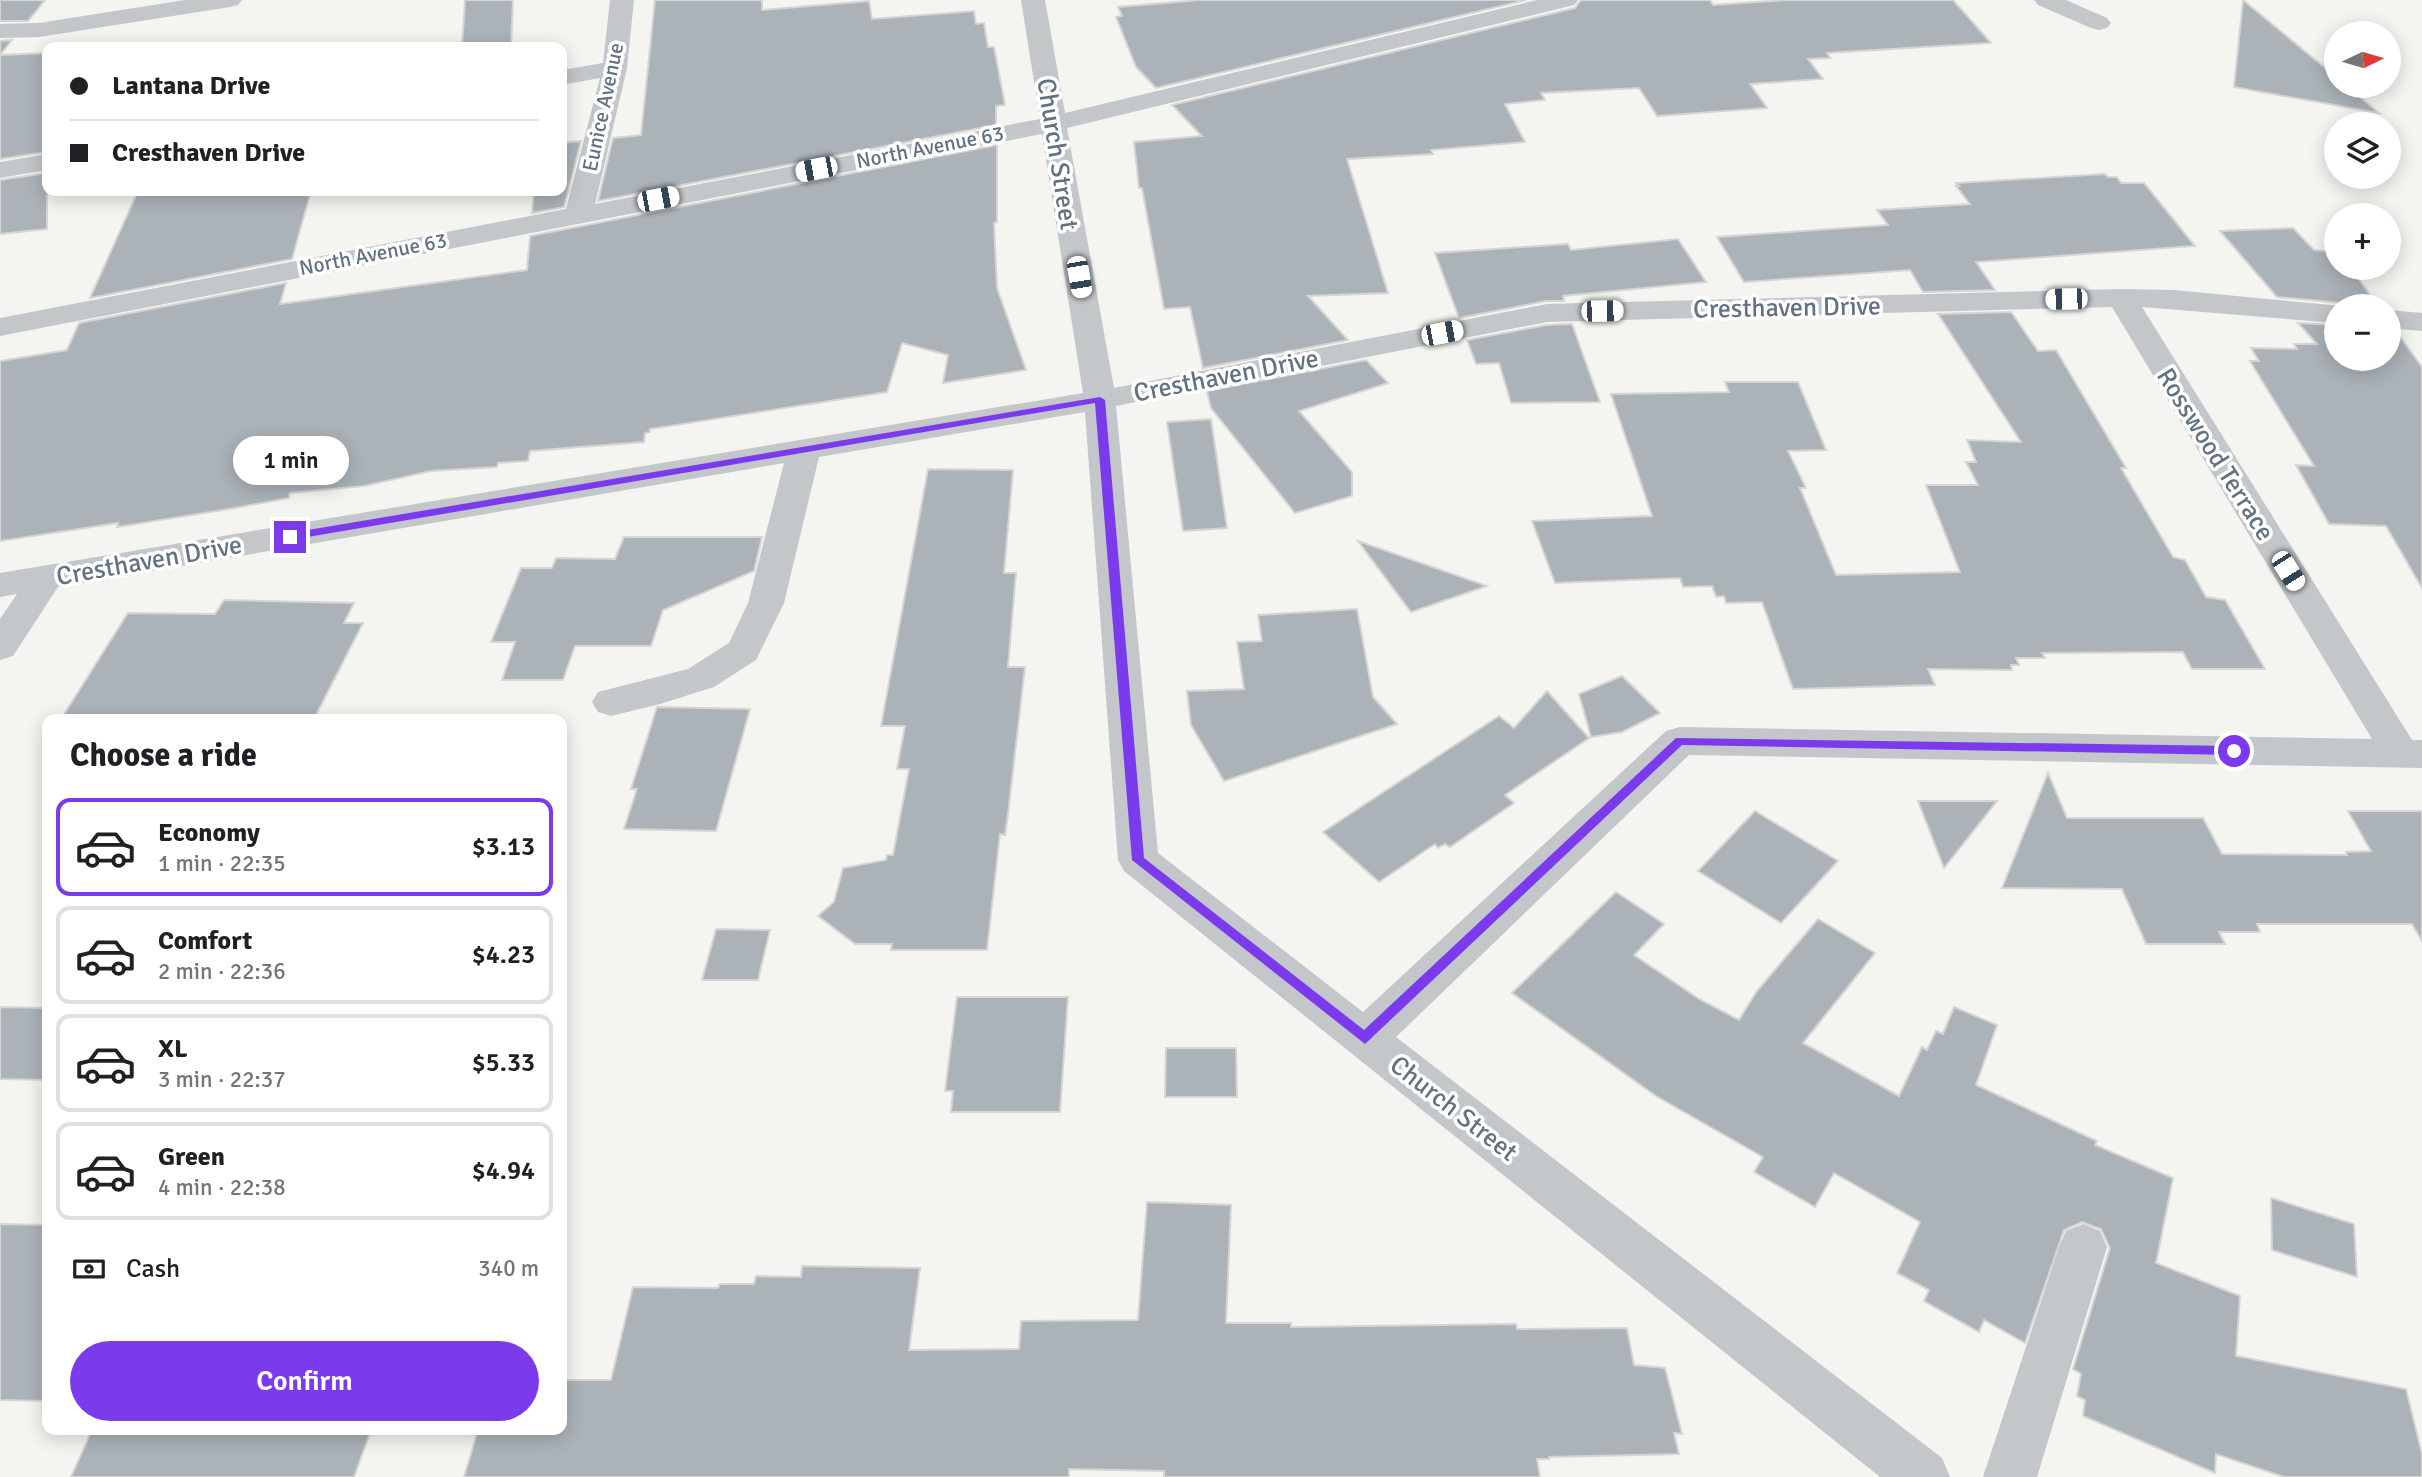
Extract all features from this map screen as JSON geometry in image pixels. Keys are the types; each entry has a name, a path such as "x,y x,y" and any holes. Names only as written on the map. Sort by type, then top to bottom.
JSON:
{"street":[{"path":"0,31 39,30 230,0"},
{"name":"Eunice Avenue","path":"579,214 615,68 622,0"},
{"name":"Church Street","path":"1033,0 1100,400 1138,860 1923,1477"},
{"name":"North Avenue 63","path":"0,327 1052,124 1566,0"},
{"path":"2046,0 2099,23"},
{"path":"567,76 615,68"},
{"path":"0,170 42,163"},
{"name":"Cresthaven Drive","path":"0,585 1100,400 1548,313 2121,298 2174,299 2324,313"},
{"name":"Rosswood Terrace","path":"2121,298 2411,754"},
{"path":"2401,320 2422,322"},
{"path":"611,702 701,678 743,651 766,603 804,450"},
{"path":"0,647 46,578"},
{"path":"1365,1038 1680,741 2411,754"},
{"path":"2010,1477 2083,1247"}],"building":[{"path":"0,0 45,0 28,21 0,21"},
{"path":"465,0 513,0 511,42 462,42"},
{"path":"655,0 762,0 762,10 869,1 872,19 974,11 976,24 984,23 988,47 994,47 1005,105 996,106 996,125 598,201 613,138 641,135"},
{"path":"1199,0 1526,0 1156,88 1136,67 1116,17 1122,16 1118,7"},
{"path":"1581,0 1710,0 1713,5 1787,0 1953,0 1991,43 1827,53 1830,58 1808,59 1823,79 1750,84 1767,108 1657,116 1639,88 1541,93 1545,100 1505,104 1525,142 1431,150 1433,154 1347,159 1388,293 1308,296 1348,340 1203,368 1190,307 1164,309 1142,188 1139,188 1134,142 1202,136 1172,105 1575,8"},
{"path":"2243,0 2324,67 2324,98 2361,98 2378,112 2373,112 2234,87"},
{"path":"12,40 0,55 0,41"},
{"path":"42,53 42,153 0,159 0,55"},
{"path":"581,141 567,195 567,142"},
{"path":"997,145 997,222 994,223 997,288 1026,370 943,383 948,355 902,343 887,392 650,429 650,432 645,433 644,442 530,451 528,461 498,463 497,467 431,471 364,486 290,493 289,498 229,509 117,527 118,523 0,541 0,361 67,350 79,323 286,283 280,304 527,270 530,236"},
{"path":"42,174 42,196 47,196 47,229 0,234 0,180"},
{"path":"2105,174 2108,177 2117,177 2121,183 2144,183 2195,246 1976,262 1995,290 1923,292 1910,270 1744,282 1717,237 1888,225 1877,210 1970,204 1956,183"},
{"path":"136,196 310,196 292,259 90,298"},
{"path":"534,196 567,196 564,207 532,213"},
{"path":"2293,228 2314,250 2324,251 2324,280 2360,280 2369,294 2324,294 2324,301 2277,297 2220,231"},
{"path":"1678,239 1706,282 1563,296 1564,301 1546,301 1459,318 1435,253 1568,244 1571,250"},
{"path":"2011,312 2038,351 2056,350 2126,468 2121,468 2173,557 2185,560 2206,597 2225,600 2265,669 2192,669 2183,652 2042,653 2045,658 2016,658 2019,665 2011,665 2012,670 1928,669 1935,685 1793,689 1762,602 1726,603 1724,596 1716,597 1712,586 1683,587 1680,578 1555,583 1532,521 1652,516 1611,394 1729,392 1725,382 1798,382 1826,450 1788,451 1806,488 1800,488 1836,575 1960,572 1926,485 1978,485 1966,462 1976,462 1967,440 2021,442 1938,314"},
{"path":"2298,323 2324,324 2324,371 2401,371 2401,338 2422,367 2422,588 2386,526 2329,524 2296,465 2314,466 2250,361 2259,361 2251,348 2297,349 2294,344 2317,344"},
{"path":"1572,324 1600,402 1511,403 1499,363 1476,364 1467,340 1547,325"},
{"path":"1366,360 1388,383 1299,411 1352,472 1352,496 1295,513 1211,408 1207,391"},
{"path":"1211,419 1227,528 1183,531 1167,422"},
{"path":"928,469 1013,470 1004,573 1016,573 1008,667 1025,667 1008,814 1005,835 1000,834 987,950 891,950 892,944 855,944 818,916 834,902 843,868 886,860 887,855 893,855 909,769 897,769 905,726 881,726"},
{"path":"624,537 762,537 754,571 663,610 651,646 575,646 563,680 502,680 515,642 491,642 521,568 552,568 556,558 615,559"},
{"path":"1358,541 1487,586 1411,612"},
{"path":"224,600 354,603 344,623 363,623 317,714 64,714 128,613 215,614"},
{"path":"1357,609 1373,697 1397,724 1224,781 1191,725 1187,691 1244,689 1237,642 1262,641 1258,615"},
{"path":"1622,676 1660,713 1622,732 1591,737 1579,694"},
{"path":"1547,691 1589,738 1505,795 1514,803 1450,847 1445,844 1438,848 1435,844 1379,882 1323,832 1499,716 1514,728"},
{"path":"657,707 750,709 716,831 624,829 637,789 631,789"},
{"path":"2048,773 2067,818 2203,818 2222,854 2347,855 2346,852 2371,851 2348,811 2422,811 2422,941 2412,924 2257,924 2260,932 2219,932 2225,944 2146,944 2122,889 2002,888"},
{"path":"1918,801 1997,801 1944,868"},
{"path":"1755,811 1838,861 1781,923 1698,871"},
{"path":"1616,892 1664,924 1634,955 1699,999 1739,1020 1757,991 1818,919 1875,953 1803,1043 1899,1096 1922,1047 1927,1050 1936,1031 1943,1034 1954,1007 1997,1025 1976,1085 2097,1141 2095,1145 2173,1178 2156,1263 2240,1296 2236,1356 2406,1389 2422,1454 2422,1477 2284,1477 2216,1454 2215,1473 2083,1416 2085,1400 2077,1396 2081,1374 2073,1369 2110,1248 2101,1229 2082,1222 2064,1230 2025,1343 1984,1320 1979,1332 1924,1301 1929,1290 1897,1273 1920,1222 1834,1173 1815,1207 1754,1172 1763,1157 1656,1096 1512,993"},
{"path":"716,929 770,930 758,980 702,980"},
{"path":"957,997 1068,997 1060,1112 951,1112 953,1091 945,1091"},
{"path":"0,1007 42,1008 42,1080 0,1079"},
{"path":"1166,1048 1236,1048 1237,1097 1165,1097"},
{"path":"2271,1198 2354,1224 2357,1277 2272,1250"},
{"path":"1147,1202 1231,1205 1226,1323 1291,1323 1291,1327 1516,1324 1517,1329 1627,1328 1634,1365 1665,1368 1682,1434 1674,1433 1679,1454 1549,1457 1537,1459 1540,1477 1164,1477 1164,1471 1069,1469 1069,1477 464,1477 477,1435 567,1435 567,1380 611,1380 633,1287 718,1288 720,1284 754,1284 756,1276 801,1277 802,1266 920,1268 909,1350 1019,1349 1021,1321 1138,1320"},
{"path":"0,1224 42,1225 42,1401 0,1400"},
{"path":"90,1435 369,1435 354,1477 71,1477"}],"route":[{"path":"290,537 1100,400 1138,860 1365,1038 1680,741 2234,751"}]}
